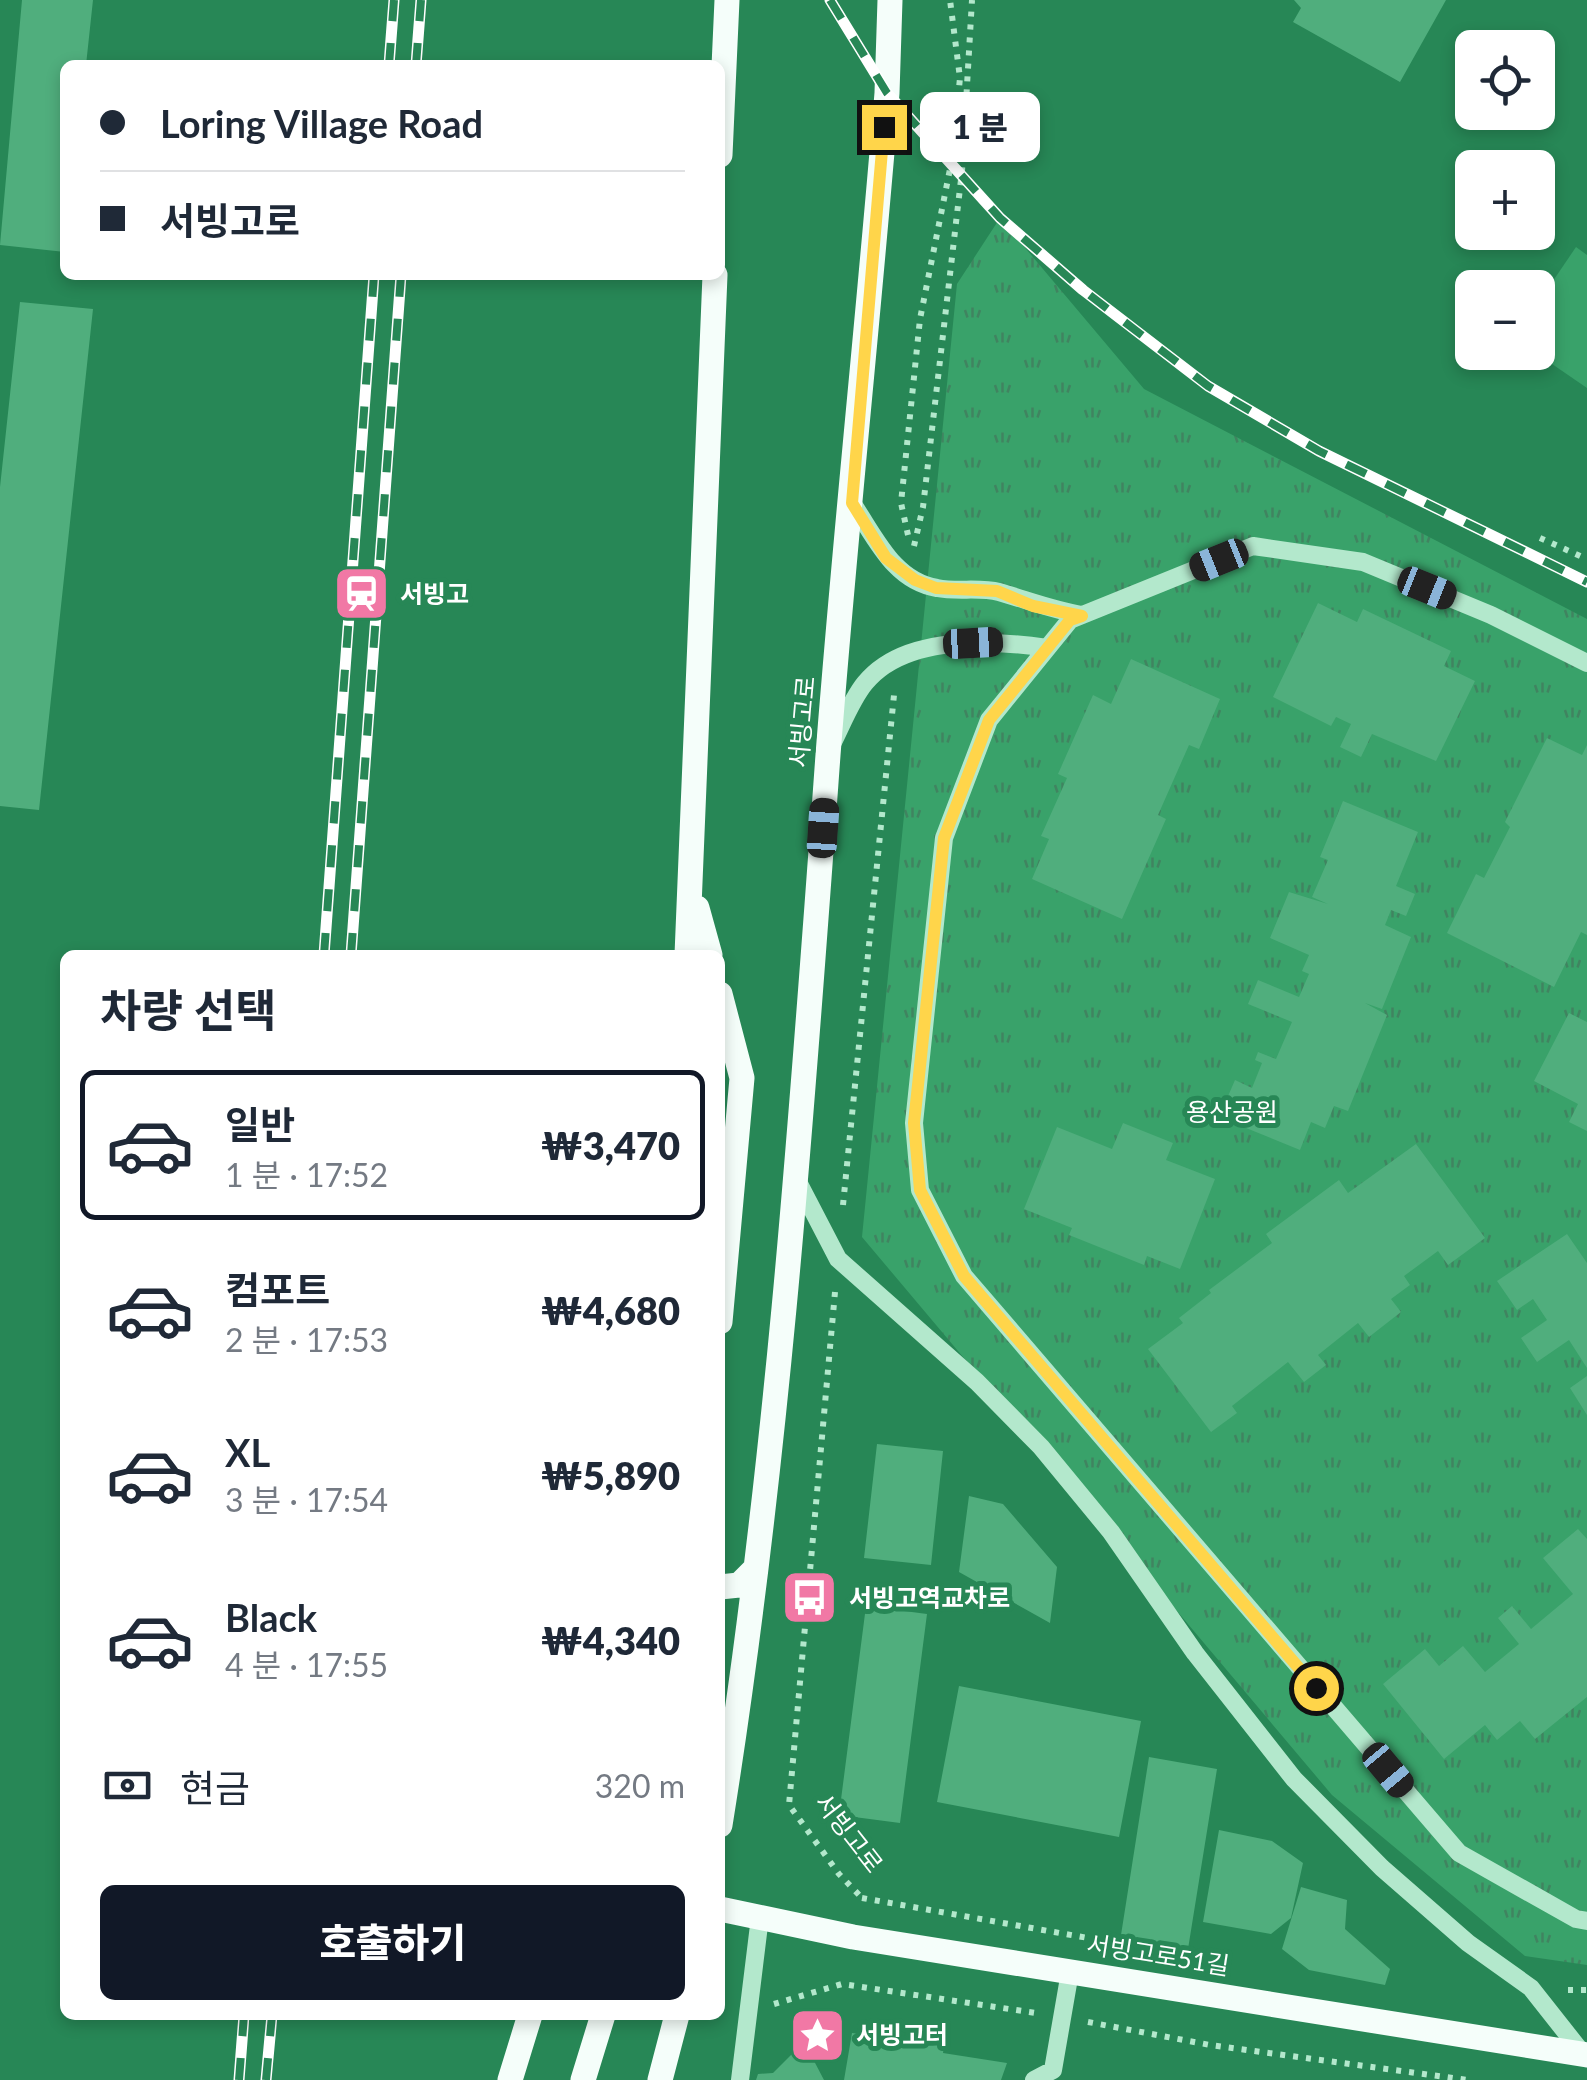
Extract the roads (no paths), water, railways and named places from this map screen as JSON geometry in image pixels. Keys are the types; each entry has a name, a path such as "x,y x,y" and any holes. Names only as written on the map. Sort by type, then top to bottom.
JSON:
{"main road":[{"path":"717,0 724,48"},
{"path":"724,60 728,0"},
{"path":"879,0 889,31"},
{"name":"서빙고로","path":"725,1789 756,1568 798,1182 890,0"},
{"path":"688,950 715,280"},
{"path":"691,884 709,950"},
{"path":"725,1013 742,1078 725,1267"},
{"path":"725,1587 739,1585 756,1568"},
{"name":"서빙고로51길","path":"725,1910 1070,1972 1585,2054"},
{"path":"510,2080 528,2020"},
{"path":"583,2080 601,2020"},
{"path":"660,2080 677,2020"}],"street":[{"path":"852,503 886,558 915,580 936,588 997,591 1033,606 1082,616"},
{"path":"1587,663 1490,615 1363,562 1253,546 1070,620 989,720 944,838 914,1123 920,1190 964,1276 1459,1853 1576,1919 1587,1920"},
{"path":"829,749 866,682 914,651 1004,642 1048,648"},
{"path":"798,1182 838,1259 978,1382 1040,1447 1112,1532 1195,1653 1294,1780 1382,1868 1468,1943 1532,1988 1585,2054"},
{"path":"740,2080 760,1917"},
{"path":"1034,2080 1054,2070 1070,1972"}],"railway":[{"path":"389,60 394,0"},
{"path":"416,60 421,0"},
{"path":"830,0 887,93 1000,218 1083,290 1208,386 1319,451 1587,582"},
{"path":"324,950 374,280"},
{"path":"351,950 401,280"},
{"path":"239,2080 244,2020"},
{"path":"266,2080 272,2020"}],"place":[{"name":"서빙고","path":"361,594"},
{"name":"서빙고역교차로","path":"810,1598"},
{"name":"서빙고터","path":"817,2035"}],"park label":[{"name":"용산공원","path":"1232,1112"}]}
